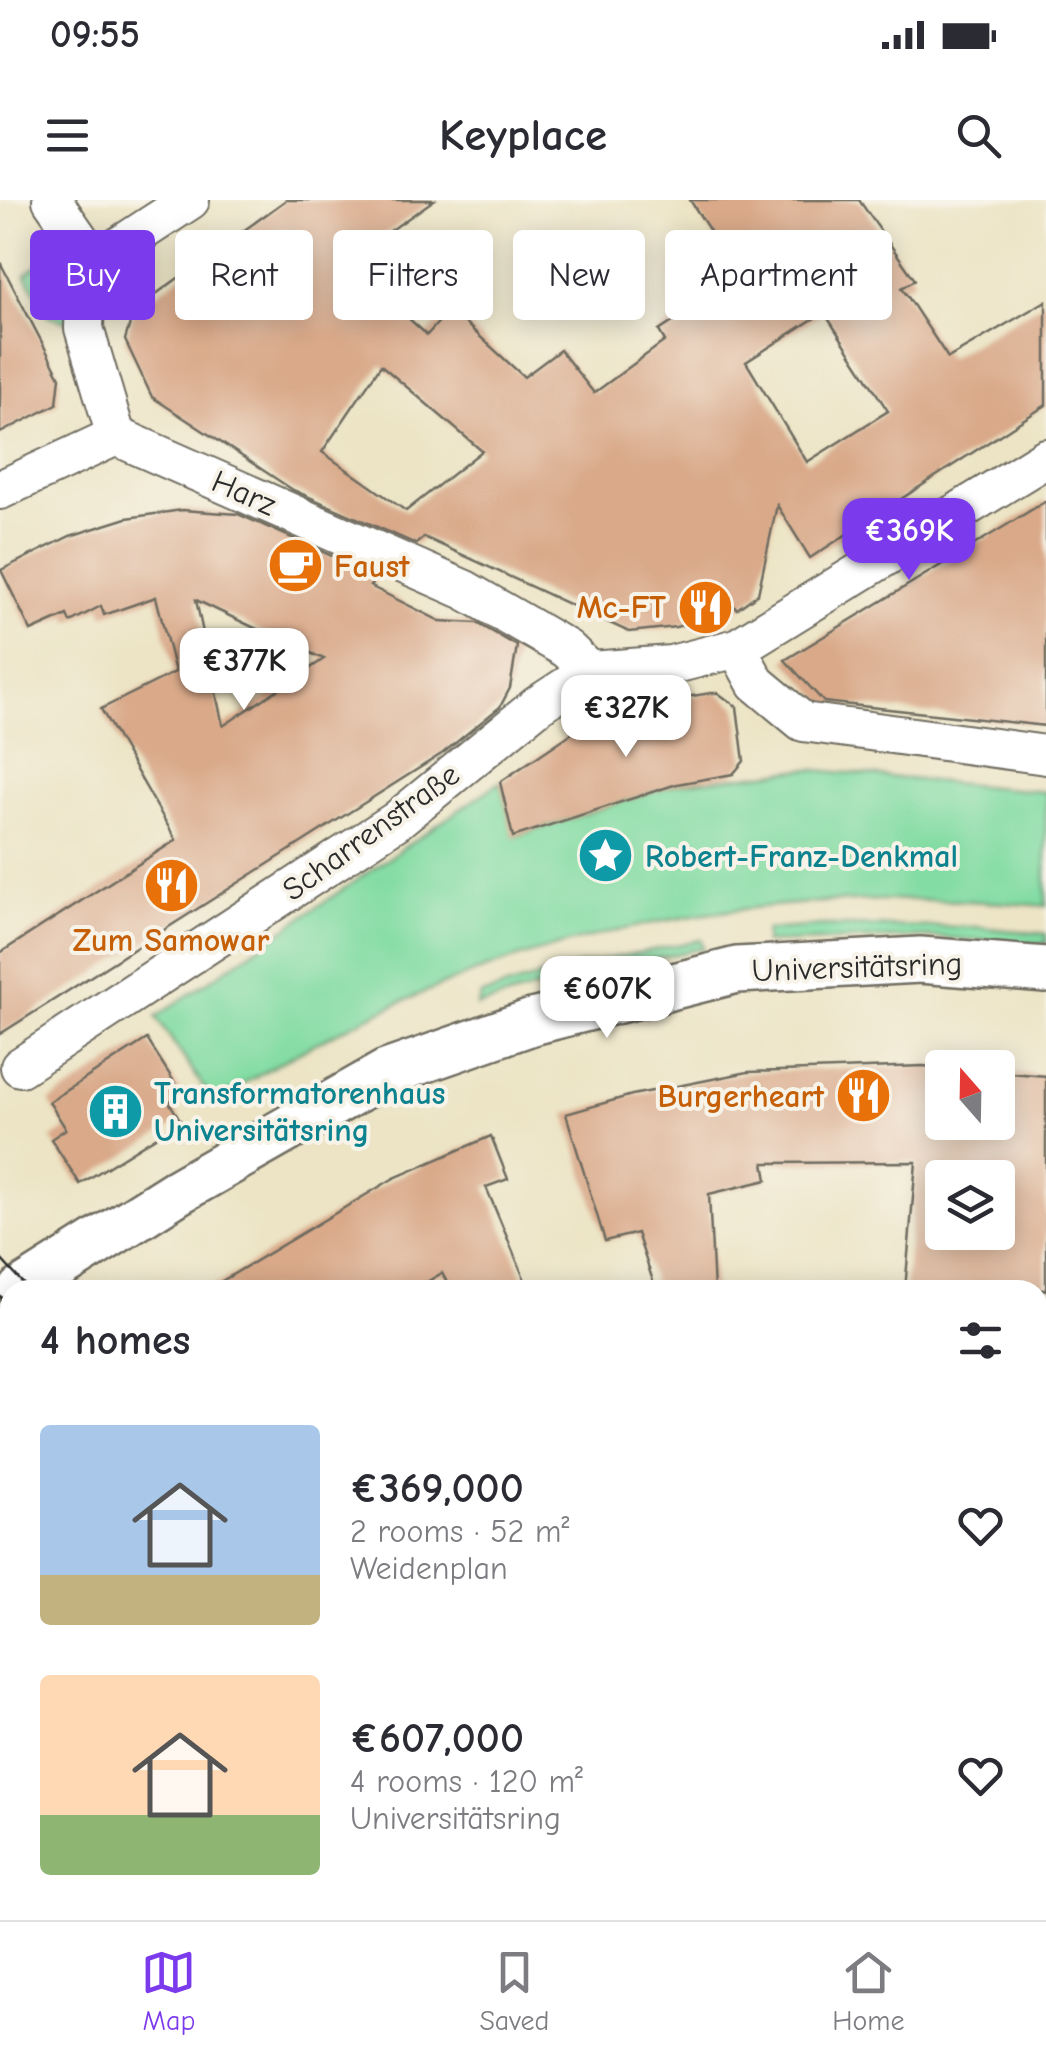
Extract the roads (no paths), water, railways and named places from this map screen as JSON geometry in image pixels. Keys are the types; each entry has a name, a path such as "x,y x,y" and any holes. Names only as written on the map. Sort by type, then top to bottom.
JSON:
{"street":[{"path":"52,200 73,230"},
{"path":"144,230 190,200"},
{"path":"0,490 116,436 84,320"},
{"name":"Harz","path":"116,436 466,590 566,649 590,671"},
{"name":"Scharrenstraße","path":"20,1067 396,821 538,705 590,671 671,665 737,648 1046,458"},
{"path":"737,648 756,683 803,722 1046,755"},
{"name":"Universitätsring","path":"38,1280 176,1192 386,1073 532,1022 738,970 920,960 1046,970"}],"tram line":[{"path":"0,1258 20,1280"}],"place":[{"name":"Faust","path":"295,566"},
{"name":"Mc-FT","path":"705,607"},
{"name":"Robert-Franz-Denkmal","path":"606,856"},
{"name":"Zum Samowar","path":"171,886"},
{"name":"Burgerheart","path":"863,1096"},
{"name":"Transformatorenhaus Universitätsring","path":"115,1111"}]}
